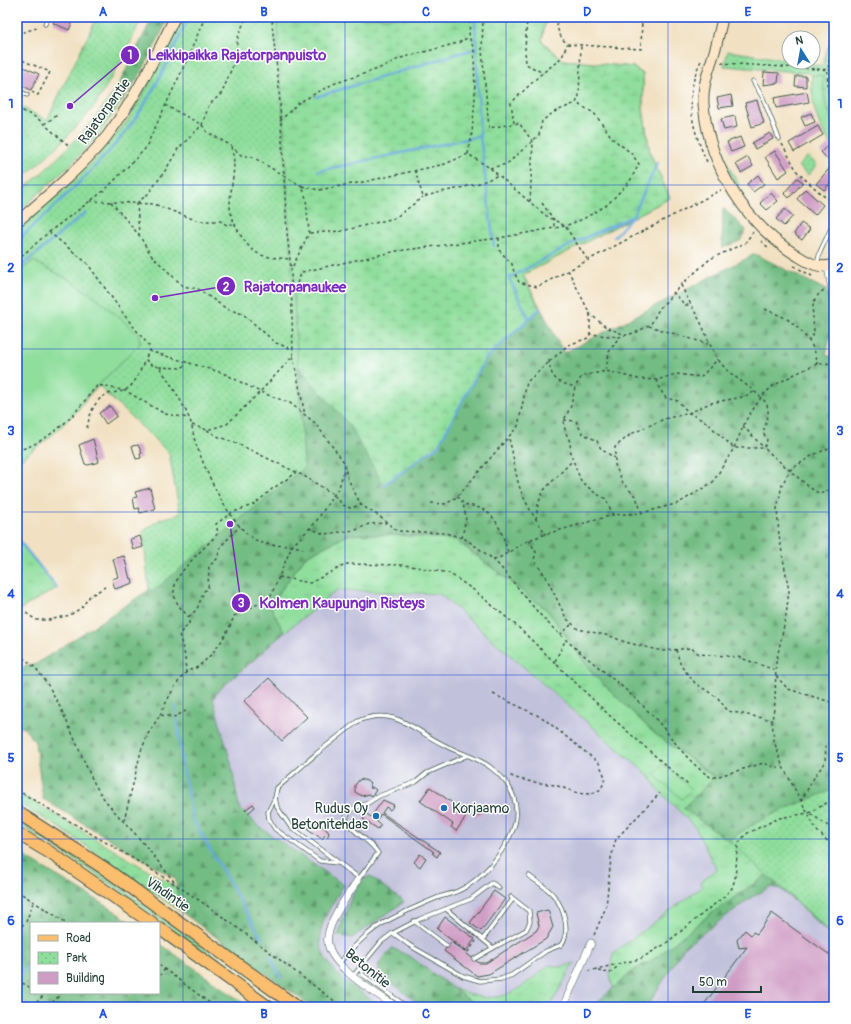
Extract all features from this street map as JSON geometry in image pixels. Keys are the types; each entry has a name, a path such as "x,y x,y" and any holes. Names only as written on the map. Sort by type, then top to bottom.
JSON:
{"main road":[{"name":"Vihdintie","path":"17,812 107,870 297,1007"},
{"path":"17,833 67,864 151,922"},
{"path":"160,929 268,1007"}],"street":[{"name":"Rajatorpantie","path":"17,222 76,169 107,135 144,78 175,17"},
{"path":"723,17 703,90 706,126 720,166 730,186 760,226 793,253 817,266 831,265 831,286 834,302"},
{"name":"Betonitie","path":"358,879 332,922 327,936 329,948 339,964 353,976 397,1007"},
{"path":"563,1007 591,943"}],"lane":[{"path":"45,24 48,17"},
{"path":"753,81 763,98 779,139"},
{"path":"17,90 27,95"},
{"path":"817,266 820,252 834,222"},
{"path":"339,964 369,933 386,921 462,889 479,877 493,863 511,835 517,812 515,800 510,787 490,767 466,756 442,745 404,722 393,717 383,716 366,718 358,721 276,788 275,798 277,807 290,826 358,879 378,853 375,847 352,829 346,822 347,815 352,809 368,803 379,796 416,782 428,773 466,756"},
{"path":"275,798 268,812 269,819 275,829 320,861 339,863"},
{"path":"393,932 409,945 472,980 489,981 512,975 546,951 561,945 565,936 566,926 560,904 553,895 529,876"},
{"path":"353,976 381,942 393,932 414,921 471,899 492,883 499,888"},
{"path":"474,959 526,930 530,922 529,910 512,898 481,937"},
{"path":"446,909 493,948"},
{"path":"414,921 448,946"},
{"path":"360,968 363,975 407,1007"}],"path":[{"path":"17,260 49,232 105,190 145,149 186,62 205,17"},
{"path":"139,234 137,203 152,188 178,149 202,125 209,105 222,93 233,65 238,37 246,17"},
{"path":"273,17 272,24 279,88 291,270 292,349 304,415"},
{"path":"468,154 472,133 475,98 474,49 469,37 470,17"},
{"path":"483,17 482,50 489,128 518,123 533,142 530,202"},
{"path":"527,17 525,50 526,64 543,73"},
{"path":"557,17 556,24 560,36 567,44 641,49 642,17"},
{"path":"17,34 38,28 45,24"},
{"path":"280,121 298,103 332,84 378,69 401,58 458,43 469,37"},
{"path":"514,123 512,104 543,73 561,58 567,44"},
{"path":"490,168 507,164 539,135 542,121 554,112 576,103 579,96 581,45"},
{"path":"834,48 827,70 829,92 834,108"},
{"path":"17,58 50,72 38,95 31,92 27,95"},
{"path":"711,62 827,70 834,69"},
{"path":"291,296 302,272 397,251 499,238 565,226 583,219 607,206 630,181 639,164 631,153 613,139 594,113 576,103"},
{"path":"165,105 202,125 206,132 230,145 241,155 253,158 302,186 319,190 445,164 468,154"},
{"path":"17,108 44,124 68,145"},
{"path":"44,124 59,114"},
{"path":"779,139 798,173 834,205"},
{"path":"230,145 234,155 230,206 233,224 240,235 257,254 290,260"},
{"path":"468,154 490,168 544,215 565,226 587,259"},
{"path":"415,170 423,197"},
{"path":"309,233 342,232 395,218 423,197 439,192 480,184 498,175"},
{"path":"291,270 309,233 306,198 302,186"},
{"path":"499,238 499,250 512,264 519,282 537,287 730,186"},
{"path":"90,201 154,204 198,221 220,221 227,225 233,224"},
{"path":"111,202 139,234 151,255 183,286 198,289 227,309 243,314 276,343 292,349"},
{"path":"542,203 554,220 554,228"},
{"path":"590,334 618,337 636,332 649,326 659,309 673,292 710,258 745,243 760,226"},
{"path":"49,232 87,263 125,316 149,346 150,350 135,382 126,391 106,394 98,399 90,415 87,428"},
{"path":"568,270 590,314 606,327 626,335"},
{"path":"681,285 701,324 708,344 718,359 726,368 754,392 762,396 767,406 768,417 763,432 767,440 764,448"},
{"path":"808,341 814,334 812,305 820,293 831,286"},
{"path":"673,292 685,305 690,305"},
{"path":"765,309 790,321 815,350 817,364"},
{"path":"431,503 446,504 457,497 509,439 518,426 527,382 549,360 568,345 588,338 590,334 590,314"},
{"path":"649,326 708,344"},
{"path":"606,371 609,352 618,337"},
{"path":"150,350 223,374 260,392 290,403 315,423 344,462 347,477 361,505 397,531 446,533 462,538 492,559 513,580 552,628 649,711 673,742 695,765 712,778 764,763 776,768 782,765"},
{"path":"207,430 227,424 260,392 293,356"},
{"path":"146,359 151,365 159,367 182,368 187,362"},
{"path":"613,515 606,499 595,493 582,481 573,460 564,420 571,406 574,387 582,376 606,371 638,378 657,380 676,374 701,376 718,359"},
{"path":"549,360 550,372 557,382 574,387"},
{"path":"492,559 499,558 529,540 546,534 613,515 642,513 679,503 713,482 734,448 743,426 762,396 773,386 817,364 834,363"},
{"path":"159,367 182,402 192,425 196,442 220,498 240,526 255,539 271,546 292,546 304,549"},
{"path":"657,380 659,388 666,398 678,401 689,413 706,422 734,448 764,448"},
{"path":"17,450 25,449 57,429 78,410 87,396 98,386 126,391 165,414 189,418"},
{"path":"642,513 636,497 623,483 615,465 615,447 631,434 664,419 689,413 710,402 744,397 754,392"},
{"path":"564,420 576,421 582,433 597,441 601,449 615,458"},
{"path":"192,425 238,444 304,476 333,494 343,505 350,508 361,505"},
{"path":"743,426 764,448 820,494 834,488"},
{"path":"509,439 514,454 518,479 526,503 546,534"},
{"path":"834,446 813,455 790,470 782,485 777,509 779,536 789,592 776,670 775,703 772,720 774,740 782,765 809,813 818,833 834,847"},
{"path":"536,518 538,504 544,490 573,460"},
{"path":"124,821 141,751 148,734 166,702 186,673 199,666 214,649 229,630 234,616 270,598 292,546 315,523 339,487 345,468"},
{"path":"189,617 178,607 174,591 178,580 190,562 218,533 216,524 231,513 255,504 272,489 296,473"},
{"path":"457,497 461,499 466,517 462,538"},
{"path":"463,504 481,508 488,513 501,529 508,552"},
{"path":"309,528 324,534 356,530 369,524 386,523"},
{"path":"186,673 185,656 179,634 189,624 189,617 197,609 204,591 208,588 209,566 217,559 221,546 240,526"},
{"path":"529,540 536,552 534,560 546,577 566,618 578,629 610,636 625,642 662,651 691,648 699,654 738,657 776,670"},
{"path":"279,577 310,583 347,564 405,565 449,573 480,595 554,661 609,715 688,785"},
{"path":"26,613 36,620 70,615 81,608 90,596 105,587"},
{"path":"560,635 572,624"},
{"path":"554,661 566,639"},
{"path":"676,650 681,666 695,682 718,698 728,711 772,720"},
{"path":"17,656 28,660 53,695 73,732 97,788 108,805 124,821 177,886"},
{"path":"776,676 788,689 834,703"},
{"path":"493,694 543,718 599,763 605,777 602,787 597,792 588,794 520,780 508,775"},
{"path":"160,715 174,717 186,711"},
{"path":"801,801 816,774 825,763 826,745 834,737"},
{"path":"17,790 177,886 286,962 311,984 343,1007"},
{"path":"591,943 606,907 610,858 616,839 660,793"},
{"path":"618,966 610,973 596,970 640,960 666,944 726,895 732,888 735,879 738,844 746,834 779,818 809,813 834,798"},
{"path":"809,813 834,830"},
{"path":"17,891 65,922"},
{"path":"17,930 26,922 33,902"},
{"path":"449,940 467,953 468,950 481,937"},
{"path":"160,966 215,1007"},
{"path":"160,975 165,969"},
{"path":"17,980 30,987"},
{"path":"32,1007 45,994"},
{"path":"48,1007 61,994"}],"shaded area":[{"path":"337,590 440,594 651,777 658,790 695,827 716,869 701,882 702,887 613,953 610,973 613,989 594,1005 622,1007 383,1007 343,980 330,966 322,951 320,935 328,912 344,885 258,826 239,807 231,763 213,699 218,691 284,633"},
{"path":"770,887 781,889 834,938 834,1007 647,1007 684,947 752,897"}],"green space":[{"path":"97,17 142,17 124,56 94,107 61,143 17,183 17,105 47,120"},
{"path":"153,17 169,17 141,73 122,101 117,88"},
{"path":"183,17 546,17 542,41 563,60 633,67 643,74 643,109 650,153 670,198 523,275 564,353 755,254 826,290 834,322 826,354 834,359 834,789 766,818 741,832 729,841 683,808 715,777 654,733 594,675 548,611 456,540 398,535 350,534 306,556 270,605 284,633 218,691 213,699 231,763 239,807 258,826 344,885 329,910 322,926 320,940 323,953 329,964 348,984 383,1007 312,1007 179,910 176,879 43,799 35,742 24,728 17,726 17,669 36,664 149,590 153,591 143,531 161,519 249,511 106,394 17,231 74,181 98,156 128,120 166,53"},
{"path":"183,17 277,17 304,467 153,591 149,590 143,531 161,519 180,514 169,453 99,386 62,425 17,462 17,231 74,181 98,156 128,120 166,53"},
{"path":"216,17 546,17 542,41 563,60 633,67 643,74 643,109 650,153 670,198 523,275 540,309 486,358 438,446 384,485 349,425 285,351"},
{"path":"834,36 834,147 823,131 816,113 812,95 812,75 809,73 724,66 728,51 781,59 781,70 821,70 826,51"},
{"path":"812,75 823,76 825,103 834,123 834,147 823,131 816,113 812,95"},
{"path":"117,88 122,101 96,138 68,167 17,213 17,195 71,145 95,118"},
{"path":"712,125 715,125 725,160 739,185 736,187 720,153"},
{"path":"808,156 817,165 808,175 798,166"},
{"path":"723,208 746,230 740,241 722,248"},
{"path":"33,261 66,278 97,298 139,335 140,344 87,396 78,410 50,437 17,462 17,274"},
{"path":"350,534 398,535 456,540 548,611 594,675 654,733 715,778 684,808 729,841 743,829 808,847 709,915 654,959 634,970 613,989 610,973 613,953 702,887 701,882 716,869 695,827 658,790 650,777 440,594 337,590 284,633 270,605 306,556"},
{"path":"17,538 57,588 17,611"},
{"path":"663,764 692,789 682,799 654,775"},
{"path":"834,789 834,935 729,841 741,832 766,818"},
{"path":"17,792 177,888 179,910 60,828 17,803"},
{"path":"17,821 104,876 222,961 220,964 103,879 17,823"},
{"path":"808,847 834,874 834,938 781,889 770,887 752,897 684,947 647,1007 594,1005 634,970 654,959 709,915"},
{"path":"17,852 112,909 130,922 30,922 30,994 160,994 160,944 249,1007 17,1007"},
{"path":"370,876 404,902 352,938 338,936 346,911 354,894 364,880"},
{"path":"392,948 411,957 470,1001 468,1007 423,1007 379,971 378,965"},
{"path":"574,963 553,1001 545,1007 468,1007 470,1001 454,988 469,994 483,997 506,995 516,990 549,965 562,967"}],"building":[{"path":"56,17 75,17 69,30 53,23"},
{"path":"17,64 39,74 31,90 17,83"},
{"path":"764,72 779,73 778,83 763,85"},
{"path":"796,76 806,76 806,87 795,86"},
{"path":"807,92 809,102 776,108 774,98"},
{"path":"731,95 733,106 719,108 717,98"},
{"path":"757,100 764,123 752,127 745,103"},
{"path":"811,113 815,122 805,126 801,117"},
{"path":"735,116 737,127 724,130 721,119"},
{"path":"818,126 823,135 794,152 789,143"},
{"path":"770,133 773,139 755,149 752,143"},
{"path":"740,137 744,147 731,152 727,142"},
{"path":"829,144 834,149 834,154 828,160 821,152"},
{"path":"775,151 788,171 778,178 765,157"},
{"path":"748,157 753,166 741,173 736,164"},
{"path":"834,163 834,179 824,190 816,184"},
{"path":"758,175 764,184 753,192 747,184"},
{"path":"797,178 803,182 789,198 784,193"},
{"path":"805,189 823,205 815,215 797,199"},
{"path":"771,193 778,201 767,210 760,203"},
{"path":"785,209 793,216 784,226 776,219"},
{"path":"801,223 810,229 802,240 794,234"},
{"path":"110,406 117,416 106,424 99,413"},
{"path":"93,439 99,462 88,465 85,464 79,445"},
{"path":"138,445 142,453 140,454 141,458 136,459 132,446"},
{"path":"150,488 155,509 140,513 139,508 135,509 133,498 137,497 135,492"},
{"path":"140,536 143,547 133,550 130,539"},
{"path":"124,556 130,579 132,578 133,583 115,589 112,579 118,577 113,559"},
{"path":"269,678 307,717 282,741 244,701"},
{"path":"360,779 367,781 370,784 371,789 372,787 376,790 372,796 369,794 362,796 355,792 355,785"},
{"name":"Korjaamo","path":"430,787 468,814 456,831 451,827 453,824 420,801"},
{"path":"383,800 394,805 390,810 386,807 382,813 440,852 437,857 432,853 434,852 381,814 376,821 381,825 378,829 363,819 367,814 371,817"},
{"path":"253,804 255,807 248,813 245,810"},
{"path":"479,808 482,813 475,817 473,811"},
{"path":"314,820 328,831 329,834 327,837 325,835 322,839 308,829"},
{"path":"420,854 426,858 420,867 414,862"},
{"path":"494,891 505,899 481,931 470,923"},
{"path":"548,910 553,927 546,939 489,974 477,976 444,951 451,942 479,963 486,963 536,931 539,926 536,913"},
{"path":"772,913 834,958 834,1007 702,1007 747,947 739,948 737,940 745,930 751,935 753,932 757,934"},
{"path":"445,917 475,939 466,951 437,929"}],"waterway":[{"path":"17,241 60,202 101,161 136,118 153,90 189,17"},
{"path":"318,171 480,136 475,17"},
{"path":"316,97 477,48"},
{"path":"480,136 494,246"},
{"path":"614,237 633,216 658,162"},
{"path":"17,270 85,213"},
{"path":"529,319 509,278 576,242 633,216"},
{"path":"384,485 438,446 486,358 540,309"},
{"path":"17,538 57,588"},
{"path":"176,706 182,763 193,820 262,939"},
{"path":"270,956 281,978"},
{"path":"17,980 26,968 30,966"}],"place":[{"name":"Leikkipaikka Rajatorpanpuisto","path":"70,106"},
{"name":"Rajatorpanaukee","path":"155,298"},
{"name":"Kolmen Kaupungin Risteys","path":"230,524"},
{"name":"Korjaamo","path":"444,808"},
{"name":"Rudus Oy Betonitehdas","path":"376,816"}]}
